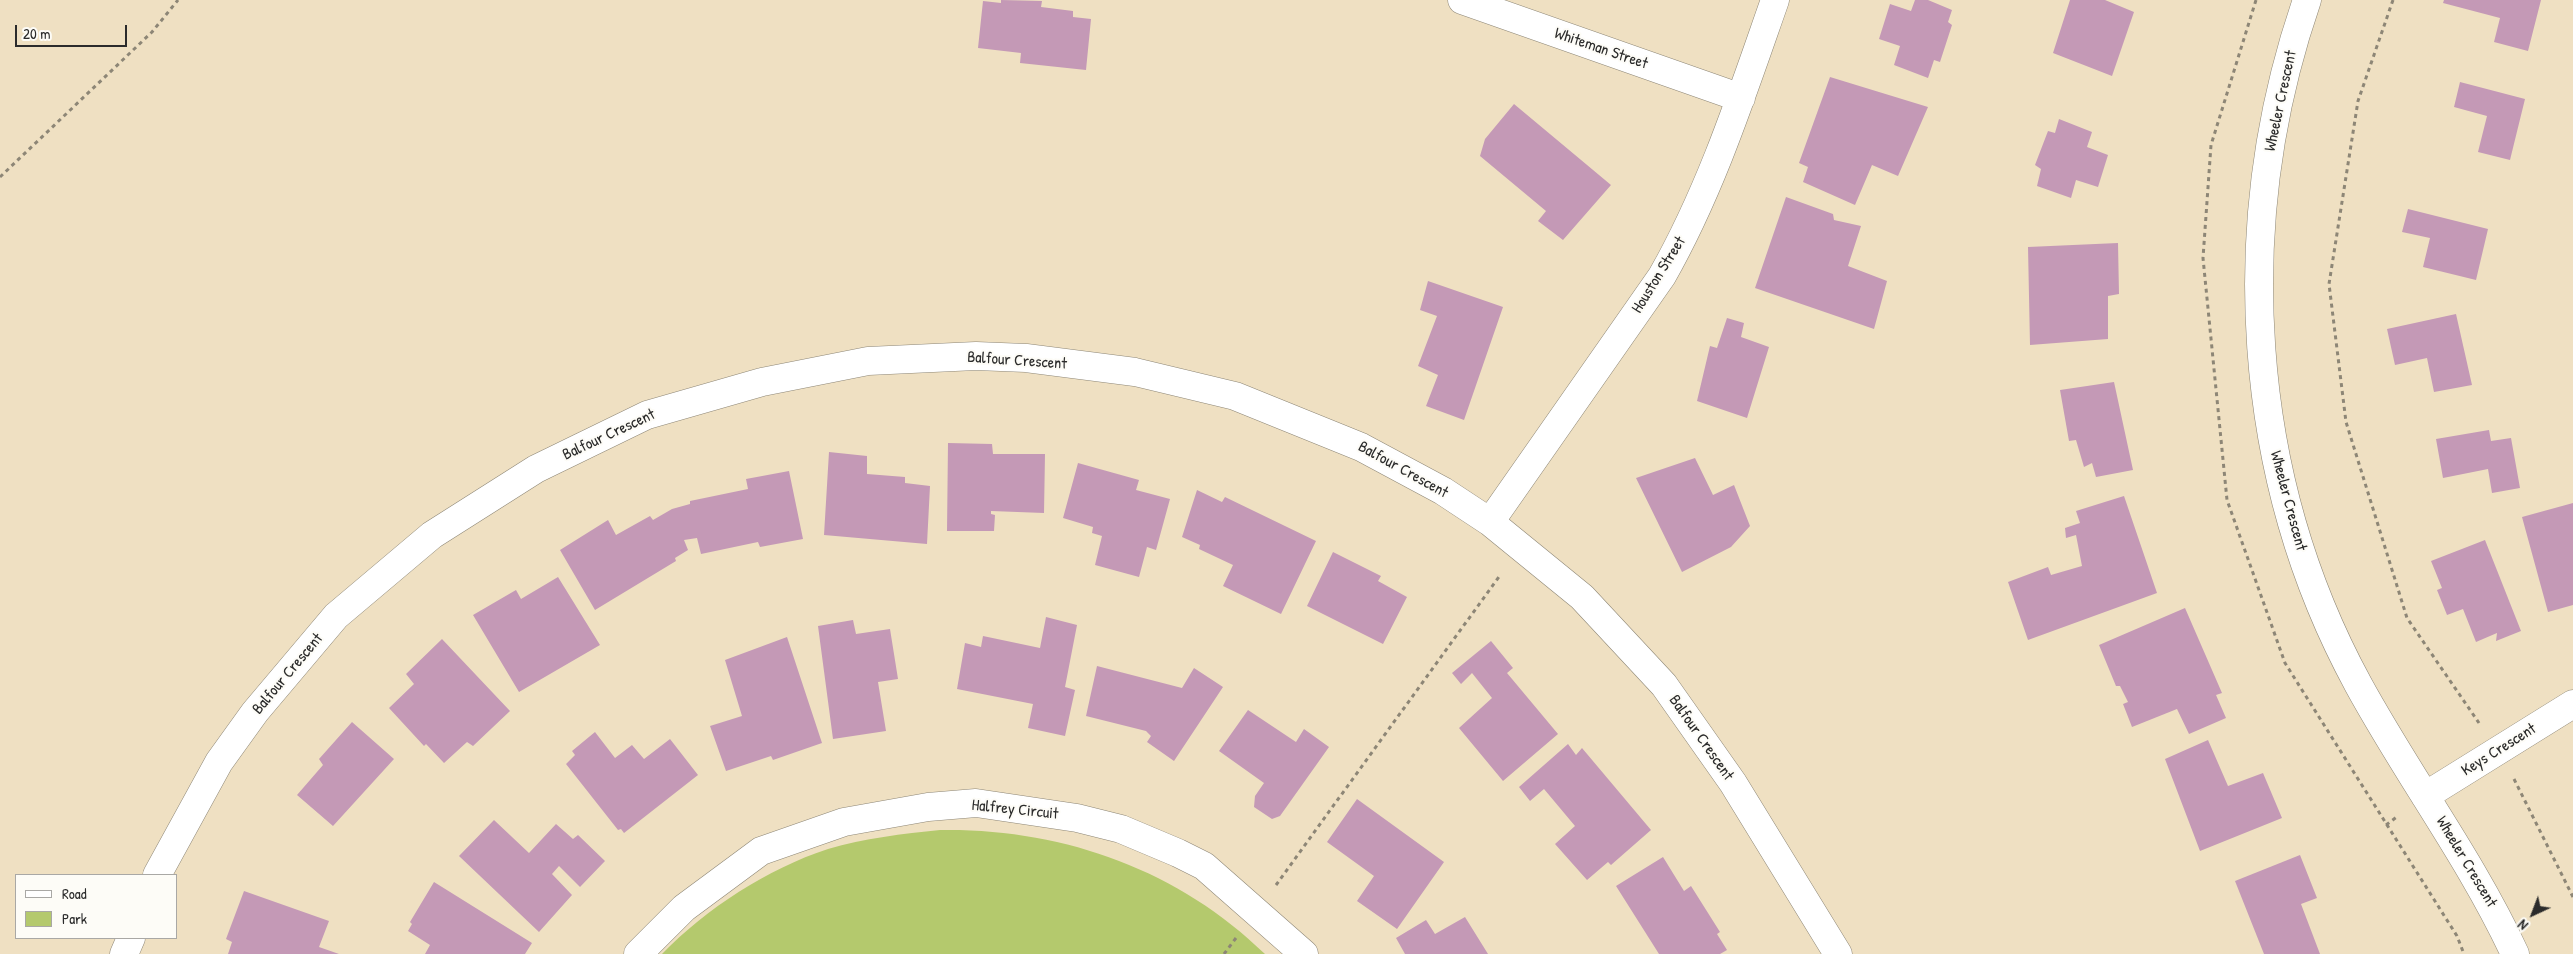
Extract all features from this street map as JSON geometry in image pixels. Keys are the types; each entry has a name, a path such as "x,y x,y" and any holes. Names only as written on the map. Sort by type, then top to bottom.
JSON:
{"street":[{"name":"Whiteman Street","path":"1462,0 1741,98"},
{"name":"Houston Street","path":"1490,522 1662,276 1685,235 1741,98 1775,0"},
{"name":"Wheeler Crescent","path":"2307,0 2276,110 2261,211 2258,307 2267,408 2287,507 2317,599 2358,684 2491,904 2515,954"},
{"name":"Balfour Crescent","path":"158,874 219,762 255,712 336,616 432,535 536,469 647,415 762,382 868,361 976,356 1026,358 1135,372 1235,396 1361,446 1490,522 1582,597 1664,685 1733,783 1838,954"},
{"name":"Keys Crescent","path":"2425,796 2573,704"},
{"name":"Halfrey Circuit","path":"638,954 684,908 761,851 844,822 928,807 986,805 1069,816 1122,829 1204,866 1304,954"},
{"path":"124,954 131,939"}],"path":[{"path":"0,177 152,32 178,0"},
{"path":"2393,0 2358,101 2328,284 2346,422 2407,618 2512,774 2573,897"},
{"path":"1257,911 1521,547"},
{"path":"2386,825 2457,936 2464,954"}],"green space":[{"path":"940,830 985,831 1030,837 1073,846 1115,859 1156,877 1195,898 1231,924 1265,954 662,954 698,921 718,906 761,879 805,857 855,842"}],"building":[{"path":"1001,0 1042,1 1041,7 1073,11 1073,17 1091,19 1086,70 1020,63 1021,53 978,48 983,1 1001,3"},
{"path":"1915,0 1928,0 1952,10 1948,22 1952,25 1940,62 1934,60 1928,78 1894,65 1900,46 1879,39 1890,4 1911,11"},
{"path":"2070,0 2105,0 2134,12 2112,76 2053,53"},
{"path":"2444,0 2541,0 2528,51 2494,42 2500,18 2443,3"},
{"path":"1830,77 1928,107 1898,176 1872,165 1855,205 1803,182 1808,167 1799,163"},
{"path":"2460,82 2525,99 2510,160 2478,152 2487,116 2454,107"},
{"path":"1514,104 1611,185 1563,240 1538,221 1546,211 1480,156 1485,139"},
{"path":"2059,119 2092,132 2087,147 2108,155 2098,187 2076,180 2071,198 2037,186 2041,169 2035,165 2048,131 2055,133"},
{"path":"1786,197 1833,214 1834,220 1861,226 1848,266 1887,281 1874,329 1755,288"},
{"path":"2408,209 2488,229 2476,280 2423,267 2430,238 2402,232"},
{"path":"2118,243 2119,294 2108,296 2108,339 2030,345 2028,247"},
{"path":"1428,281 1503,307 1464,420 1426,406 1438,375 1418,366 1437,316 1420,310"},
{"path":"2456,314 2472,385 2434,392 2427,358 2395,365 2387,329"},
{"path":"1727,318 1744,323 1741,337 1769,347 1747,418 1697,401 1710,346 1717,348"},
{"path":"2114,382 2133,470 2096,477 2092,463 2084,467 2076,440 2069,441 2060,390"},
{"path":"2489,430 2491,441 2511,438 2520,488 2492,493 2488,469 2443,478 2436,439"},
{"path":"948,443 992,444 993,454 1045,454 1044,513 991,511 991,514 995,515 994,531 947,531"},
{"path":"829,452 867,456 867,474 905,477 905,483 930,486 927,544 824,535"},
{"path":"1695,458 1713,495 1734,485 1750,526 1731,547 1682,572 1636,478"},
{"path":"1078,463 1139,480 1136,490 1170,499 1156,550 1147,547 1139,577 1095,565 1102,536 1092,533 1093,527 1063,518"},
{"path":"789,471 803,539 760,547 758,542 701,554 697,538 684,540 688,550 675,558 676,561 595,610 560,550 608,520 616,535 650,516 653,520 672,509 690,504 690,501 748,489 746,479"},
{"path":"1197,490 1222,502 1225,497 1316,541 1281,614 1223,586 1233,565 1199,549 1200,545 1182,537"},
{"path":"2124,496 2157,593 2028,640 2008,582 2048,567 2051,575 2082,566 2076,535 2066,538 2065,528 2080,523 2076,511"},
{"path":"2573,503 2573,605 2548,612 2522,517"},
{"path":"2485,540 2521,631 2496,641 2497,633 2476,642 2463,609 2447,615 2437,590 2442,588 2431,561"},
{"path":"1333,552 1381,576 1378,581 1407,597 1383,644 1307,606"},
{"path":"558,577 600,645 519,692 473,615 516,590 521,599"},
{"path":"2185,608 2222,693 2216,695 2226,718 2189,734 2177,709 2132,727 2123,704 2128,702 2120,686 2116,686 2099,645"},
{"path":"1046,617 1077,625 1065,687 1075,690 1065,736 1028,728 1033,704 957,689 965,643 981,647 983,636 1040,648"},
{"path":"853,620 856,634 890,629 898,679 878,682 886,731 833,739 818,626"},
{"path":"787,637 822,743 773,760 771,756 726,771 710,726 742,716 725,660"},
{"path":"442,639 510,711 473,746 467,742 444,763 426,744 424,746 389,708 414,684 406,674"},
{"path":"1491,641 1513,668 1507,673 1558,734 1503,781 1459,728 1492,698 1472,673 1461,684 1452,673"},
{"path":"1097,666 1182,688 1194,668 1223,687 1174,761 1147,742 1151,736 1146,731 1086,716"},
{"path":"1248,710 1296,742 1304,729 1329,747 1280,816 1272,819 1254,807 1255,796 1264,783 1219,751"},
{"path":"352,722 394,759 333,826 297,795 323,765 319,759"},
{"path":"595,732 615,758 632,745 644,759 670,739 698,775 624,833 621,829 618,830 566,764 575,755 572,751"},
{"path":"2208,740 2228,786 2263,773 2282,818 2200,851 2165,759"},
{"path":"1568,744 1576,755 1582,748 1651,830 1611,865 1608,862 1587,880 1555,844 1575,826 1544,789 1530,801 1519,787"},
{"path":"1357,799 1444,862 1397,929 1357,901 1374,876 1327,842"},
{"path":"494,820 529,853 556,824 573,839 578,835 605,861 580,887 559,866 552,874 572,895 539,932 459,856"},
{"path":"2300,855 2317,898 2301,904 2320,954 2264,954 2235,881"},
{"path":"1663,857 1684,891 1691,886 1720,932 1717,934 1727,950 1720,954 1659,954 1616,886"},
{"path":"434,882 532,943 525,954 425,954 430,945 408,931 412,924 410,922"},
{"path":"244,891 329,921 319,947 339,954 228,954 232,942 226,939"},
{"path":"1465,917 1488,954 1405,954 1396,938 1426,920 1435,934"}]}
